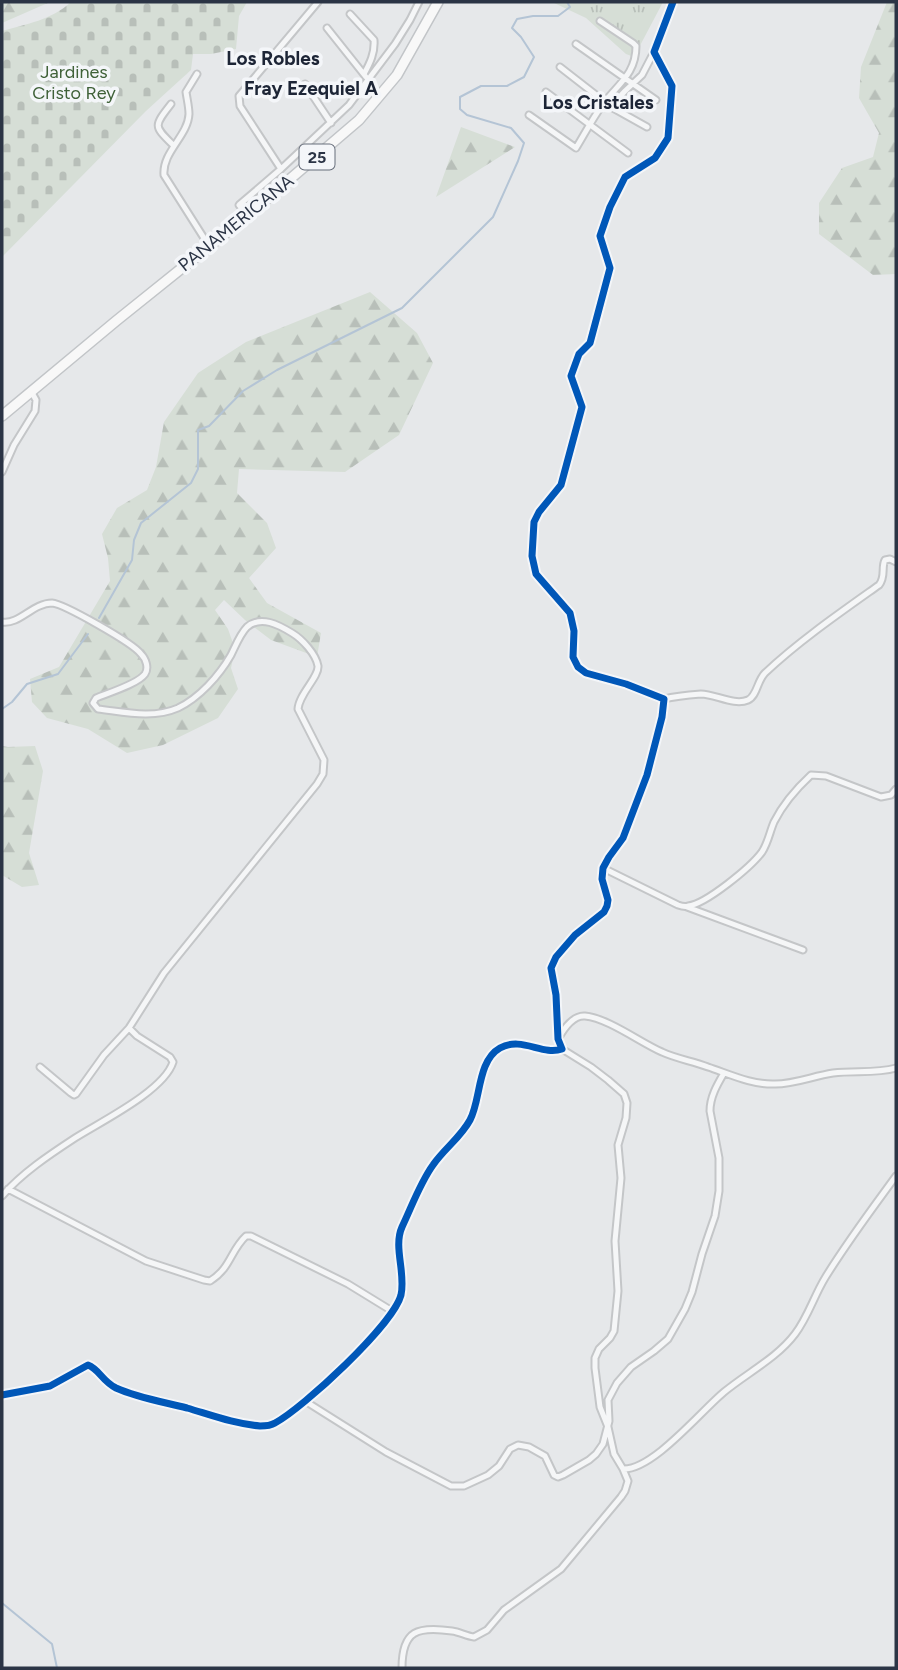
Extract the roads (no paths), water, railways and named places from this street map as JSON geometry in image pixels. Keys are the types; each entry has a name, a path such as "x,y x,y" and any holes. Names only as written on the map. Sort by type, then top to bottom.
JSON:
{"main road":[{"name":"PANAMERICANA","path":"2,416 248,215 359,120 397,75 439,2"}],"street":[{"path":"281,169 240,106 239,96 318,2"},
{"path":"248,215 239,205 349,105 366,77 395,44 419,2"},
{"path":"647,127 612,107 642,75 673,2"},
{"path":"350,14 374,40 374,50 366,77"},
{"path":"529,115 576,148 605,102 626,79 633,66 636,46 600,21"},
{"path":"327,28 366,77"},
{"path":"576,44 656,100"},
{"path":"654,52 672,86 668,138 654,158 625,177 610,207 600,236 610,268 590,343 579,354 571,376 582,407 561,485 534,522 532,556 536,574 570,613 574,631 573,657 578,667 586,673 626,684 664,699 701,694 739,701 750,699 759,680 771,668 879,584 883,579 883,564 886,560 896,562"},
{"path":"559,68 605,102"},
{"path":"197,74 186,89 189,114 164,166 164,175 209,246"},
{"path":"305,84 331,123"},
{"path":"546,92 628,153"},
{"path":"171,104 158,121 158,125 174,146"},
{"path":"2,472 14,445 35,411 36,400 31,391"},
{"path":"2,622 13,621 43,604 54,603 104,628 139,651 146,666 144,676 96,698 93,703 98,709 152,714 169,712 181,706 206,687 226,663 247,627 261,621 270,622 294,634 310,650 318,664 317,671 298,702 298,709 324,760 323,774 317,785 170,965 129,1028 104,1055 74,1095 40,1068"},
{"path":"402,1668 405,1644 411,1634 426,1630 479,1635 505,1610 556,1573 625,1491 628,1481 614,1454 599,1400 595,1368 599,1349 612,1335 618,1300 615,1241 621,1178 618,1145 626,1118 627,1103 624,1094 608,1080 562,1049 558,1039 556,995 551,968 556,957 575,935 604,912 607,906 602,879 603,867 623,838 647,775 664,699"},
{"path":"687,907 706,898 743,871 758,856 776,818 811,775 826,776 881,797 891,795 896,789"},
{"path":"603,867 678,905 803,950"},
{"path":"558,1039 575,1019 588,1016 672,1056 724,1073 772,1084 793,1083 835,1073 875,1072 896,1068"},
{"path":"2,1196 57,1150 136,1100 169,1072 173,1062 170,1057 129,1028"},
{"path":"2,1395 50,1386 88,1365 108,1384 127,1392 241,1423 260,1426 276,1423 305,1401 365,1346 401,1296 401,1229 429,1171 471,1119 480,1082 492,1056 499,1048 511,1045 527,1045 550,1051 562,1049"},
{"path":"305,1401 386,1452 443,1483 456,1487 488,1475 499,1466 510,1449 518,1445 541,1453 547,1459 554,1475 558,1476 596,1454 603,1444 608,1426 608,1400 617,1383 631,1367 668,1339 685,1309 695,1283 718,1206 720,1166 710,1102 724,1073"},
{"path":"623,1469 640,1464 663,1448 721,1395 786,1343 804,1320 816,1293 837,1259 896,1176"},
{"path":"8,1189 146,1261 204,1280 210,1281 224,1270 240,1243 251,1236 348,1284 392,1311"}],"waterway":[{"path":"99,618 132,560 134,540 141,523 191,483 198,469 198,430 209,426 243,391 277,370 402,308 493,217 524,143 511,128 467,115 460,109 460,97 481,86 507,86 524,77 534,57 512,28 517,19 558,16 570,7 567,2"},
{"path":"2,709 12,702 27,684 58,674 88,634"},
{"path":"2,1603 52,1644 57,1668"}],"district":[{"name":"Los Robles","path":"273,58"},
{"name":"Fray Ezequiel A","path":"311,88"},
{"name":"Los Cristales","path":"598,102"}],"park label":[{"name":"Jardines Cristo Rey","path":"74,82"}]}
